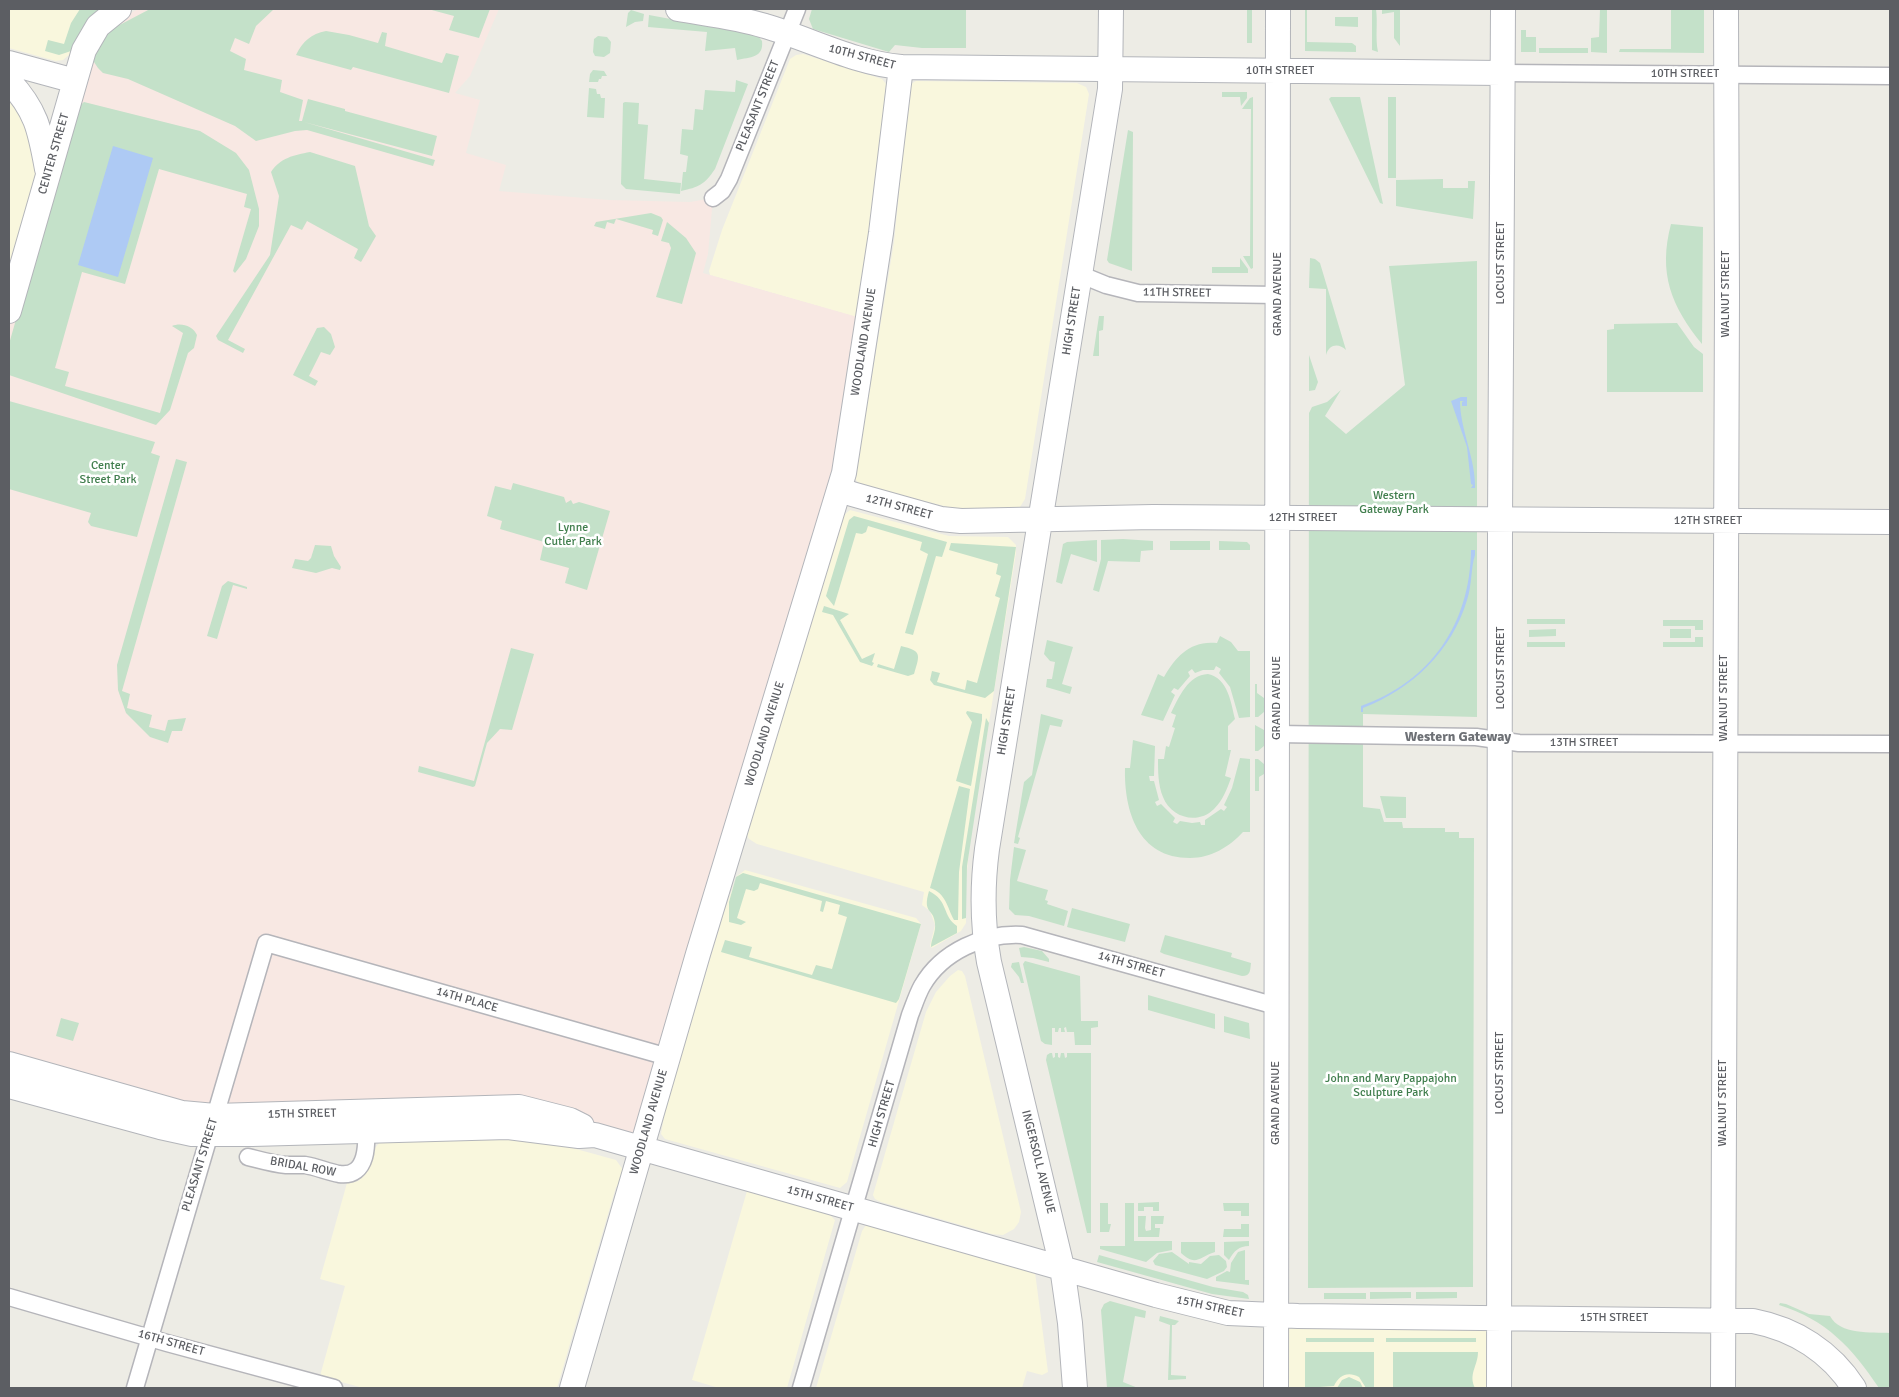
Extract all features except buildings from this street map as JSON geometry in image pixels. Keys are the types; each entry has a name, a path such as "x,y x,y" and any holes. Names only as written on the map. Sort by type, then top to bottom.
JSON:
{"street":[{"name":"CENTER STREET","path":"9,311 84,50 92,34 104,20 119,9"},
{"name":"10TH STREET","path":"678,9 758,24 886,66 901,67 1890,76"},
{"name":"PLEASANT STREET","path":"713,198 722,191 729,179 797,9"},
{"name":"HIGH STREET","path":"801,1388 910,1015 922,986 930,974 950,955 985,939 982,898 984,873 1039,521 1110,89 1111,9"},
{"name":"GRAND AVENUE","path":"1276,1388 1278,9"},
{"name":"LOCUST STREET","path":"1499,1388 1500,521 1503,9"},
{"name":"WALNUT STREET","path":"1723,1388 1727,296 1726,9"},
{"path":"9,63 75,82"},
{"name":"WOODLAND AVENUE","path":"572,1388 668,1057 844,473 881,232 901,67"},
{"path":"9,81 26,101 34,115 40,132 48,175"},
{"name":"11TH STREET","path":"1079,274 1106,285 1138,293 1278,295"},
{"name":"12TH STREET","path":"840,489 941,519 961,521 1039,521 1116,518 1277,518 1500,521 1890,522"},
{"name":"13TH STREET","path":"1278,734 1458,736 1519,743 1890,744"},
{"name":"14TH STREET","path":"985,939 998,936 1022,935 1276,1006"},
{"name":"INGERSOLL AVENUE","path":"985,939 1062,1267 1070,1323 1075,1388"},
{"name":"PLEASANT STREET","path":"135,1388 266,943"},
{"name":"14TH PLACE","path":"266,943 668,1057"},
{"name":"15TH STREET","path":"9,1064 182,1113 212,1126"},
{"name":"15TH STREET","path":"9,1086 160,1128 192,1134 212,1126 366,1122 519,1108 570,1120 595,1135 1208,1309 1228,1313 1276,1315 1723,1319 1767,1324 1798,1336 1817,1348 1833,1362 1854,1388"},
{"name":"BRIDAL ROW","path":"248,1158 285,1165 305,1165 339,1174 346,1174 358,1169 364,1161 366,1122"},
{"name":"16TH STREET","path":"9,1297 334,1388"}],"shaded area":[{"path":"9,9 102,9 70,54 63,60 56,61 9,48"},
{"path":"138,9 499,9 470,76 455,93 480,100 466,153 506,165 499,191 609,200 690,202 713,198 708,254 703,273 868,320 844,473 641,1148 215,1116 9,1064 9,311 75,81 119,20"},
{"path":"803,54 882,79 886,84 872,216 856,317 710,275 709,271 722,230 790,59 796,55"},
{"path":"916,81 1077,83 1086,87 1089,94 1025,499 1020,507 1016,509 977,511 952,508 861,485 855,479 894,242 909,93 911,84"},
{"path":"9,90 19,100 37,172 9,272"},
{"path":"850,510 949,536 1008,537 1016,545 969,848 966,883 966,923 961,931 932,948 930,946 935,925 930,911 922,905 924,892 757,844 749,839 745,831 746,823 751,821 844,515"},
{"path":"745,870 916,918 921,924 847,1182 840,1188 665,1139 661,1134 665,1111 724,912 737,876"},
{"path":"958,970 962,971 965,976 1021,1212 1019,1222 1014,1229 1003,1235 992,1234 881,1202 875,1199 873,1195 926,1012 936,992"},
{"path":"501,1135 543,1140 616,1160 624,1171 620,1184 616,1187 557,1388 363,1388 320,1376 345,1286 320,1279 347,1183 358,1181 365,1175 375,1148 380,1142"},
{"path":"747,1191 829,1214 835,1220 787,1388 719,1388 692,1380"},
{"path":"866,1225 1035,1272 1048,1372 1042,1375 1027,1371 1022,1388 816,1388 862,1231"},
{"path":"1276,1315 1499,1317 1499,1388 1276,1388"}],"green space":[{"path":"80,9 100,9 81,30 71,51 59,55 45,51 48,40 64,44 71,23"},
{"path":"150,9 274,9 256,26 249,44 235,38 230,51 246,59 244,70 282,80 280,92 303,100 299,121 302,121 308,99 437,136 432,156 304,122 435,160 433,166 307,130 295,131 256,141 235,126 128,79 103,73 94,62 94,51 110,30"},
{"path":"428,9 490,9 479,38 449,30 454,16"},
{"path":"812,9 966,9 966,48 922,48 895,45 889,52 813,29 809,19"},
{"path":"1247,9 1252,9 1252,43 1247,43"},
{"path":"1305,9 1307,9 1307,42 1352,43 1356,46 1356,52 1305,51"},
{"path":"1372,9 1376,9 1378,52 1372,50"},
{"path":"1382,9 1400,9 1400,46 1394,38 1394,12 1382,14"},
{"path":"1600,9 1607,9 1607,53 1591,52 1591,38 1599,37"},
{"path":"1671,9 1704,9 1704,53 1619,52 1620,49 1671,49"},
{"path":"631,10 644,14 643,21 635,22 626,27 628,13"},
{"path":"649,15 757,35 762,41 761,51 755,56 737,60 735,48 705,51 707,32 648,27"},
{"path":"1335,17 1358,17 1358,27 1335,26"},
{"path":"1521,30 1526,30 1526,37 1536,37 1536,52 1521,52"},
{"path":"326,31 378,43 382,32 387,33 385,46 442,63 446,53 459,56 449,93 353,67 351,70 296,55 308,39"},
{"path":"598,36 607,37 611,42 610,53 604,57 595,56 593,52 594,39"},
{"path":"1539,48 1588,48 1588,53 1539,53"},
{"path":"593,70 604,71 607,76 602,76 598,82 589,82 590,74"},
{"path":"736,80 748,84 715,169 708,179 701,184 681,191 683,172 686,172 688,156 680,154 682,129 693,130 695,109 703,110 705,90 735,92"},
{"path":"589,88 596,89 597,94 600,94 601,98 605,98 604,118 587,117"},
{"path":"1222,92 1247,92 1247,98 1241,106 1240,97 1222,97"},
{"path":"1253,97 1253,268 1251,269 1243,256 1250,256 1251,109 1242,109 1250,98"},
{"path":"1331,97 1360,97 1383,204 1380,203 1329,99"},
{"path":"1388,97 1396,97 1396,178 1388,178"},
{"path":"84,102 200,131 236,153 249,170 259,209 259,226 246,259 235,273 233,271 251,209 244,207 247,194 159,169 125,284 82,272 55,368 69,372 65,386 160,413 183,333 172,326 179,324 186,326 193,329 197,335 194,348 188,353 170,410 156,425 9,375 9,344 76,109"},
{"path":"623,103 639,103 638,124 648,125 644,179 681,183 680,194 626,189 621,184"},
{"path":"1128,130 1133,132 1132,271 1109,263 1107,260"},
{"path":"310,152 355,166 369,226 376,236 361,262 354,258 358,249 307,221 302,230 291,225 228,340 245,349 243,353 218,340 216,336 270,255 279,196 271,172 283,160"},
{"path":"1443,179 1443,188 1468,188 1468,181 1475,181 1473,219 1396,206 1396,180"},
{"path":"651,213 661,217 663,220 658,236 652,234 653,230 616,219 614,224 607,222 605,229 594,226 596,222"},
{"path":"667,222 686,238 696,253 682,304 656,297 671,248 669,243 661,241"},
{"path":"1671,224 1703,227 1702,344 1682,316 1670,288 1666,258"},
{"path":"1240,258 1248,269 1248,273 1212,273 1212,267 1240,267"},
{"path":"1310,258 1320,263 1346,350 1340,346 1335,346 1327,351 1326,355 1326,289 1309,288"},
{"name":"Western Gateway Park","path":"1477,261 1477,717 1363,714 1363,807 1380,809 1384,822 1402,822 1403,828 1445,828 1445,832 1459,832 1459,838 1474,838 1473,1287 1308,1288 1309,413 1312,407 1327,402 1341,390 1325,416 1346,434 1405,385 1389,266"},
{"path":"1099,316 1104,316 1103,330 1099,331 1099,356 1093,356"},
{"path":"1677,323 1694,347 1703,354 1703,392 1607,392 1607,330 1614,329 1614,324"},
{"path":"324,327 331,334 335,347 330,355 321,352 309,376 318,381 315,386 293,375 317,328"},
{"path":"1309,355 1318,382 1315,390 1309,391"},
{"name":"Center Street Park","path":"9,401 155,442 151,453 160,456 137,537 91,526 88,522 91,513 9,489"},
{"path":"176,459 187,462 122,691 130,694 127,708 152,715 149,727 165,731 168,720 186,718 182,731 172,731 168,743 150,737 126,713 118,690 117,665"},
{"name":"Lynne Cutler Park","path":"513,483 564,497 566,503 571,500 573,504 579,502 610,511 587,590 565,583 569,568 540,560 544,542 500,529 502,521 487,516 495,486 511,490"},
{"path":"854,516 947,542 942,557 936,556 913,635 905,633 928,554 920,550 922,542 868,526 866,532 862,534 856,533 834,606 826,596 849,520"},
{"path":"1097,540 1097,562 1071,554 1062,584 1056,582 1063,544 1067,542"},
{"path":"1101,540 1153,541 1153,550 1141,551 1140,562 1108,561 1099,592 1093,590 1101,559"},
{"path":"1170,541 1210,541 1210,550 1170,550"},
{"path":"1219,541 1247,542 1250,545 1250,550 1219,550"},
{"path":"951,543 1016,547 994,691 985,698 934,685 930,680 932,671 940,673 937,682 965,690 967,680 977,683 1000,598 995,596 1001,576 996,574 998,564 949,550"},
{"path":"315,545 331,546 334,556 341,567 340,570 332,568 316,573 292,568 295,559 308,561 311,558"},
{"path":"228,581 247,587 247,589 233,585 217,639 207,636 222,586"},
{"path":"824,606 849,614 840,620 862,659 875,653 872,666 860,662 833,615 822,612"},
{"path":"1527,619 1565,619 1565,624 1527,624"},
{"path":"1663,620 1703,620 1703,630 1695,630 1695,626 1663,626"},
{"path":"1556,629 1556,636 1529,637 1529,630"},
{"path":"1670,629 1691,629 1691,638 1670,638"},
{"path":"1220,636 1231,642 1238,651 1250,651 1250,717 1239,718 1230,687 1219,673 1221,669 1216,666 1214,670 1203,670 1195,673 1192,669 1188,672 1190,676 1178,690 1174,688 1171,692 1175,695 1163,721 1141,715 1158,674 1164,677 1174,662 1185,651 1199,644 1217,643"},
{"path":"1695,637 1703,637 1703,647 1663,647 1663,642 1695,642"},
{"path":"1047,640 1073,647 1062,684 1072,687 1070,694 1046,687 1047,679 1052,679 1055,662 1050,661 1044,654"},
{"path":"1527,642 1565,642 1565,647 1527,647"},
{"path":"901,646 918,654 914,674 908,676 877,667 878,664 894,669"},
{"path":"511,648 534,654 512,730 500,729 487,743 475,786 418,772 419,766 474,781"},
{"path":"1208,674 1220,680 1228,692 1235,719 1228,726 1228,750 1231,750 1225,776 1231,778 1222,798 1214,809 1200,817 1185,817 1172,810 1163,797 1159,783 1158,759 1164,759 1166,746 1169,747 1175,728 1172,727 1176,715 1171,713 1181,694 1195,678"},
{"path":"1255,684 1257,684 1257,693 1264,698 1264,712 1258,717 1255,717"},
{"path":"967,711 982,714 971,786 956,781 972,722 966,713"},
{"path":"1041,714 1063,720 1061,727 1050,725 1018,837 1020,838 1018,844 1014,843 1024,782 1032,775"},
{"path":"986,718 989,723 967,866 966,918 962,919 962,867"},
{"path":"1255,725 1264,730 1264,746 1258,751 1255,751"},
{"path":"1133,740 1155,746 1154,776 1149,776 1150,781 1154,781 1159,800 1155,802 1157,806 1161,804 1175,818 1173,822 1177,824 1180,821 1200,822 1201,825 1205,825 1205,820 1221,809 1224,811 1227,807 1224,805 1232,788 1240,758 1250,759 1250,832 1243,832 1219,851 1205,856 1190,858 1172,856 1158,850 1146,841 1131,815 1127,800 1125,768 1130,768"},
{"path":"1255,759 1264,764 1264,774 1259,777 1259,791 1255,791"},
{"path":"959,786 970,789 959,872 958,920 954,920 940,893 930,888"},
{"path":"1380,796 1406,797 1406,818 1386,818"},
{"path":"1014,847 1026,850 1017,881 1048,890 1045,900 1048,901 1047,904 1068,911 1064,926 1029,916 1015,915 1009,909"},
{"path":"743,873 921,924 899,999 896,1003 721,952 725,940 752,947 749,957 812,975 816,965 832,969 847,917 838,914 840,905 826,901 823,912 820,911 822,901 760,883 758,889 754,891 746,889 737,918 746,922 741,925 729,922 729,902 736,877"},
{"path":"929,891 940,899 949,918 957,926 957,933 931,947 935,927 933,915 927,904"},
{"path":"1072,908 1130,924 1125,942 1067,927"},
{"path":"1165,935 1232,953 1231,957 1251,963 1250,972 1242,976 1164,954 1160,952"},
{"path":"1024,947 1042,951 1049,959 1049,962 1021,957 1019,948"},
{"path":"1025,961 1080,976 1081,1021 1098,1021 1098,1027 1091,1028 1091,1045 1075,1045 1074,1032 1067,1032 1066,1027 1064,1028 1065,1032 1061,1032 1061,1028 1059,1028 1058,1032 1055,1032 1055,1028 1052,1028 1052,1045 1041,1041 1023,964"},
{"path":"1019,962 1024,983 1021,983 1011,967 1012,963"},
{"path":"1148,995 1215,1014 1215,1029 1148,1010"},
{"path":"1224,1016 1249,1023 1250,1039 1224,1032"},
{"path":"61,1018 79,1023 73,1041 56,1036"},
{"path":"1052,1053 1053,1058 1055,1053 1058,1053 1060,1058 1061,1053 1064,1053 1065,1058 1067,1053 1091,1053 1091,1233 1087,1233 1046,1060 1047,1055"},
{"path":"1159,1202 1159,1211 1153,1211 1153,1207 1144,1207 1144,1211 1138,1211 1138,1203"},
{"path":"1100,1203 1108,1203 1108,1224 1111,1224 1109,1232 1100,1232"},
{"path":"1125,1203 1134,1203 1134,1241 1172,1241 1172,1250 1157,1253 1146,1262 1100,1249 1100,1246 1125,1246"},
{"path":"1223,1203 1249,1203 1249,1216 1241,1216 1241,1211 1224,1211"},
{"path":"1138,1216 1146,1216 1146,1231 1151,1230 1151,1216 1164,1216 1163,1224 1155,1224 1155,1228 1160,1228 1159,1237 1138,1237"},
{"path":"1241,1224 1249,1224 1249,1237 1223,1237 1224,1229 1241,1229"},
{"path":"1249,1241 1249,1246 1237,1250 1229,1260 1224,1255 1224,1242"},
{"path":"1181,1242 1215,1242 1215,1252 1198,1260 1190,1259 1181,1253"},
{"path":"1245,1250 1245,1280 1249,1280 1249,1285 1216,1281 1216,1277 1227,1271 1230,1272 1231,1263 1238,1252"},
{"path":"1172,1252 1189,1264 1189,1262 1201,1264 1210,1256 1219,1255 1226,1261 1227,1267 1224,1271 1207,1279 1155,1265 1153,1261 1159,1254"},
{"path":"1099,1255 1213,1287 1243,1292 1248,1295 1249,1299 1212,1294 1097,1262"},
{"path":"1370,1292 1411,1292 1411,1298 1370,1299"},
{"path":"1416,1292 1457,1292 1457,1298 1416,1299"},
{"path":"1324,1293 1366,1293 1366,1299 1324,1299"},
{"path":"1110,1301 1146,1311 1145,1318 1135,1316 1123,1382 1138,1388 1107,1388 1101,1310 1104,1304"},
{"path":"1780,1303 1809,1314 1830,1316 1841,1327 1848,1329 1890,1333 1890,1388 1879,1388 1859,1360 1825,1327 1796,1311 1779,1305"},
{"path":"1160,1316 1179,1321 1172,1325 1171,1375 1186,1376 1186,1379 1168,1380 1170,1325 1159,1321"},
{"path":"1306,1338 1374,1338 1374,1342 1306,1342"},
{"path":"1386,1338 1476,1338 1476,1342 1386,1342"},
{"path":"1305,1352 1374,1352 1374,1388 1366,1388 1359,1377 1348,1374 1338,1379 1334,1386 1305,1388"},
{"path":"1393,1352 1478,1352 1473,1374 1475,1388 1393,1388"},
{"path":"1349,1377 1360,1382 1363,1388 1337,1388 1342,1380"}],"water":[{"path":"113,146 153,158 118,277 78,265"},
{"path":"1467,397 1467,406 1462,406 1464,401 1460,401 1462,422 1475,477 1475,488 1471,488 1473,485 1471,484 1467,447 1451,401"},
{"path":"1471,550 1475,550 1475,555 1469,594 1460,619 1451,636 1428,666 1413,679 1381,700 1363,708 1363,712 1361,712 1361,706 1386,695 1408,681 1426,665 1442,646 1454,625 1463,602 1469,577"}],"district":[{"name":"Western Gateway","path":"1458,737"}],"park label":[{"name":"John and Mary Pappajohn Sculpture Park","path":"1391,1086"}]}
